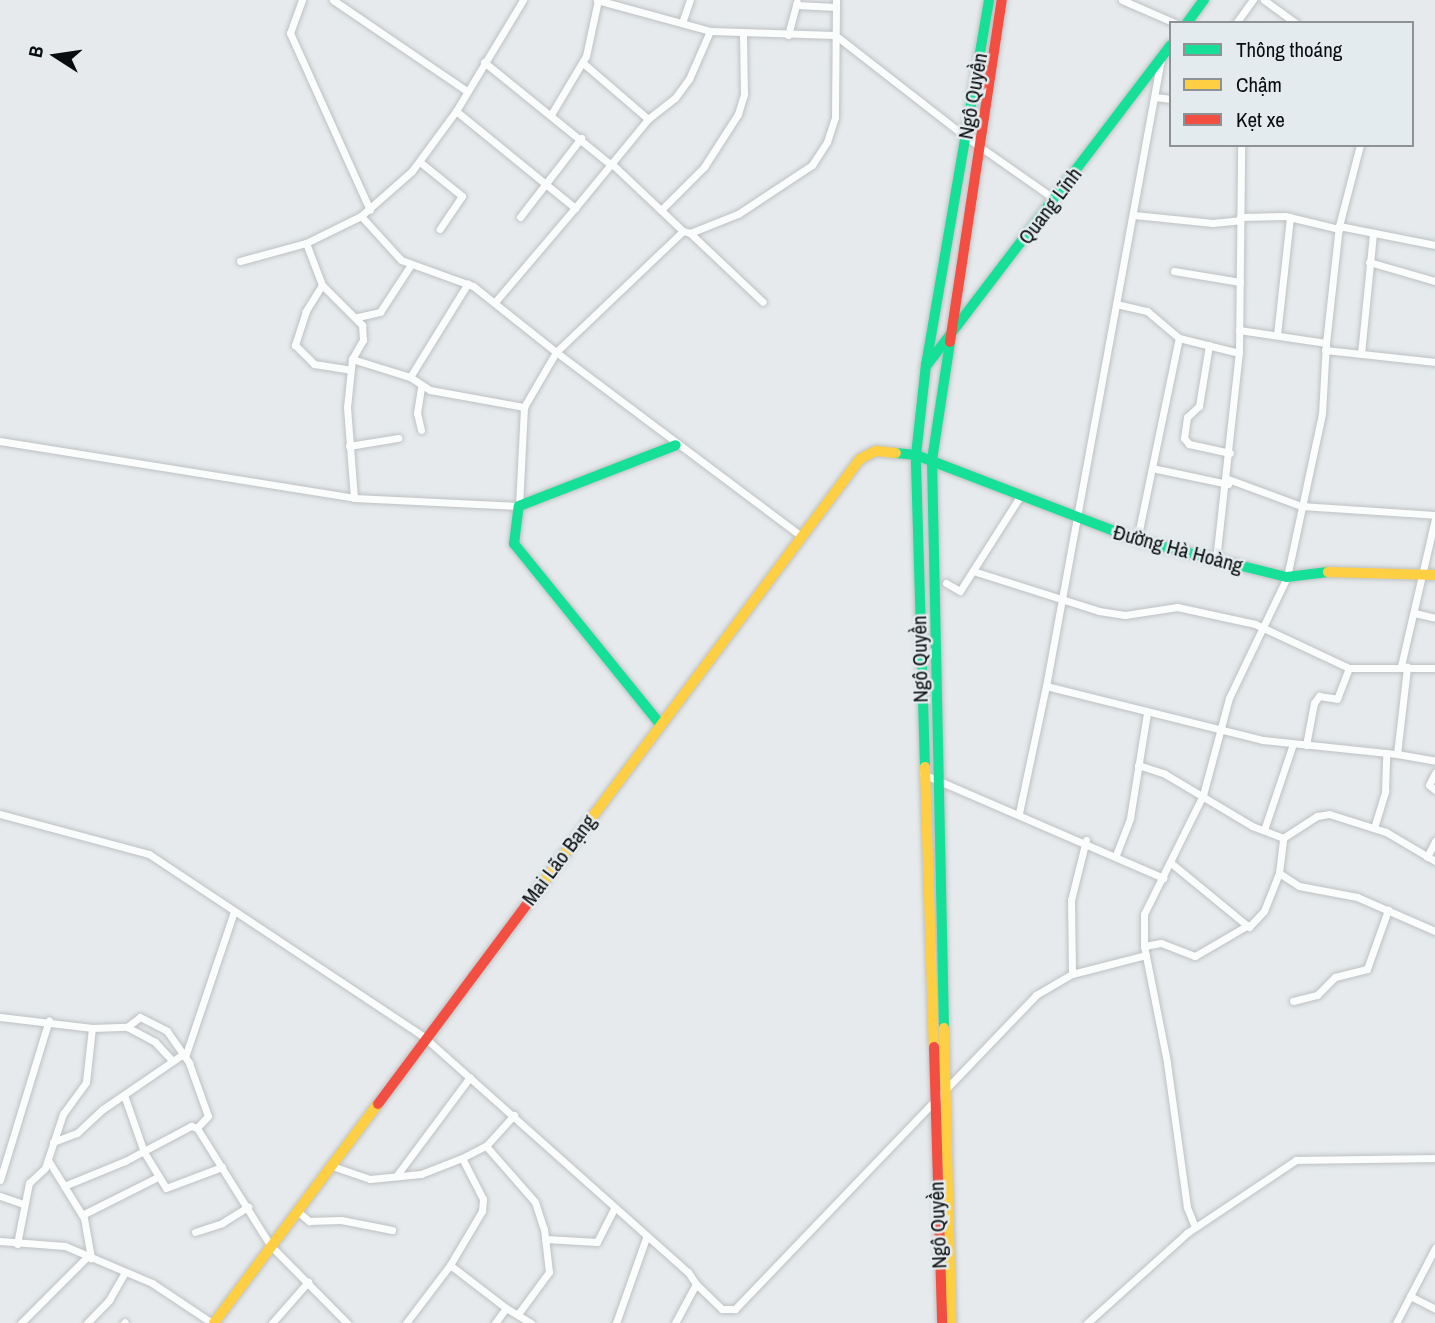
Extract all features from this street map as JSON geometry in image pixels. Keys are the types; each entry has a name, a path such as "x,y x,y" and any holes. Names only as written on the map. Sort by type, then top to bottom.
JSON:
{"main road":[{"name":"Ngô Quyền","path":"942,1323 923,774 916,455 926,365 989,0"},
{"name":"Ngô Quyền","path":"951,1323 932,460 947,341 1002,0"},
{"path":"1188,21 1204,0"},
{"name":"Quang Lĩnh","path":"926,365 1056,200 1169,48"},
{"path":"660,724 514,544 519,506 676,445"},
{"name":"Mai Lão Bạng","path":"213,1323 332,1166 424,1037 800,535 860,459 876,451 916,455 932,460"},
{"name":"Đường Hà Hoàng","path":"932,460 1019,498 1137,541 1287,577 1350,569 1435,575"}],"street":[{"path":"302,0 290,33 370,210"},
{"path":"333,0 467,91"},
{"path":"240,261 306,243 370,210 419,162 456,111 523,0"},
{"path":"552,113 583,63 598,0 682,20 710,31 835,35 966,137 1056,200"},
{"path":"682,20 690,0"},
{"path":"1122,0 1170,21"},
{"path":"1238,21 1254,0"},
{"path":"1264,0 1293,21"},
{"path":"0,441 354,498 519,506 524,407 556,352 687,232 738,214 812,165 827,142 835,117 836,3 796,2 788,35"},
{"path":"495,302 648,119 675,98 689,79 710,31"},
{"path":"661,210 704,167 738,114 744,94 743,34"},
{"path":"1019,813 1046,686 1073,518 1134,215 1161,58"},
{"path":"484,62 552,113 611,163 763,302"},
{"path":"583,63 648,119"},
{"path":"1155,97 1169,99"},
{"path":"456,111 543,185 575,208"},
{"path":"520,217 581,138"},
{"path":"1216,560 1228,481 1239,353 1241,147"},
{"path":"1195,1227 1187,1207 1167,1062 1144,946 1144,914 1203,795 1229,698 1287,577 1305,507 1322,415 1325,346 1339,227 1359,147"},
{"path":"419,162 462,196 440,229"},
{"path":"1134,215 1209,223 1240,218 1290,217 1435,245"},
{"path":"361,216 390,250 410,266 468,283 676,445 800,535"},
{"path":"1277,335 1290,217"},
{"path":"1361,354 1373,233"},
{"path":"306,243 322,285 358,317 363,340 352,359 351,370 349,446 354,498"},
{"path":"1369,262 1435,281"},
{"path":"358,317 380,313 410,266"},
{"path":"1174,271 1240,282"},
{"path":"410,377 468,283"},
{"path":"322,285 306,311 295,345 314,364 351,370"},
{"path":"1116,304 1147,311 1179,338 1239,353"},
{"path":"1239,330 1277,335 1361,354 1435,362"},
{"path":"1137,541 1179,338"},
{"path":"1209,345 1199,406 1187,417 1184,438 1189,444 1230,453"},
{"path":"352,359 410,377 421,388 524,407"},
{"path":"421,388 417,413 421,430"},
{"path":"349,446 398,438"},
{"path":"1152,468 1228,481 1305,507 1435,517 1404,666 1397,754"},
{"path":"946,583 960,591 1019,498"},
{"path":"973,571 1060,602 1125,615 1177,607 1263,626 1349,668 1435,668"},
{"path":"1414,613 1435,618"},
{"path":"1306,746 1314,703 1319,696 1337,699 1349,668"},
{"path":"1046,686 1147,713 1293,744 1397,754 1435,761"},
{"path":"1116,855 1127,828 1147,713"},
{"path":"1264,830 1293,744"},
{"path":"1374,828 1385,792 1386,753"},
{"path":"1138,765 1203,795 1283,838"},
{"path":"1435,773 1429,785 1435,790"},
{"path":"923,774 938,777 1086,841 1163,878"},
{"path":"0,814 149,854 424,1037 513,1115 722,1309 735,1310 933,1099 1036,995 1072,974 1146,955"},
{"path":"1171,863 1203,894 1253,926 1264,911 1279,873 1283,838 1308,820 1329,814 1374,828 1431,859 1435,841"},
{"path":"1072,974 1071,900 1086,841"},
{"path":"1279,873 1299,886 1357,897 1435,931"},
{"path":"1293,1001 1317,995 1335,977 1367,969 1388,910"},
{"path":"53,1142 78,1133 124,1095 184,1056 234,911"},
{"path":"1144,946 1161,943 1195,956 1248,925"},
{"path":"0,1017 49,1020 92,1028 127,1027 156,1042 173,1061"},
{"path":"64,1186 144,1152 186,1129 197,1128 208,1116 184,1056 167,1031 139,1017 127,1027"},
{"path":"0,1180 9,1159 49,1020"},
{"path":"18,1244 23,1204 29,1183 48,1160 63,1114 86,1082 92,1028"},
{"path":"397,1175 470,1077"},
{"path":"124,1095 144,1152 166,1188 173,1189 222,1167"},
{"path":"332,1166 359,1178 421,1174 486,1146 513,1115"},
{"path":"197,1128 270,1245 347,1323"},
{"path":"486,1146 535,1202 545,1239 548,1272 518,1314"},
{"path":"0,1157 9,1159"},
{"path":"1087,1323 1195,1227 1296,1160 1435,1157"},
{"path":"405,1323 450,1265 482,1211 483,1199 462,1158"},
{"path":"48,1160 82,1214 90,1257"},
{"path":"82,1214 158,1177"},
{"path":"0,1196 23,1204"},
{"path":"195,1232 222,1223 248,1206"},
{"path":"545,1239 597,1242 614,1208"},
{"path":"297,1211 309,1221 341,1220 392,1230"},
{"path":"615,1323 646,1238"},
{"path":"0,1241 65,1246 152,1283 213,1323"},
{"path":"1396,1323 1435,1248"},
{"path":"21,1323 90,1257"},
{"path":"450,1265 530,1323"},
{"path":"87,1323 115,1292 125,1272"},
{"path":"272,1323 307,1282"},
{"path":"675,1323 696,1284"},
{"path":"1410,1296 1435,1309"},
{"path":"495,1323 506,1308"}],"traffic: fast":[{"path":"925,767 916,455 926,365 989,0"},
{"path":"1188,21 1204,0"},
{"path":"927,365 1169,48"},
{"path":"944,1028 932,460 950,342"},
{"path":"660,724 514,544 519,506 676,445"},
{"path":"896,453 916,455 1137,540 1287,577 1328,572"}],"traffic: slow":[{"path":"531,899 860,459 876,451 896,453"},
{"path":"1328,572 1435,575"},
{"path":"925,767 934,1047"},
{"path":"944,1028 951,1323"},
{"path":"214,1323 378,1104"}],"traffic: jam":[{"path":"950,342 1002,0"},
{"path":"378,1104 531,899"},
{"path":"934,1047 942,1323"}]}
